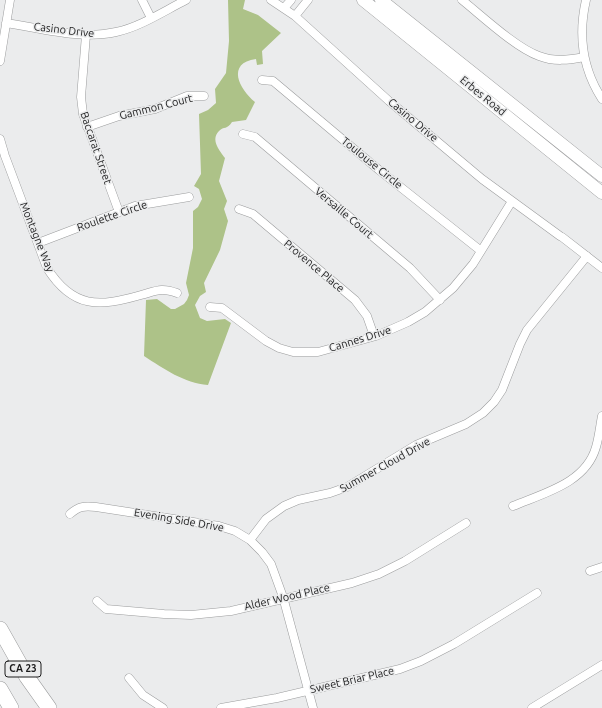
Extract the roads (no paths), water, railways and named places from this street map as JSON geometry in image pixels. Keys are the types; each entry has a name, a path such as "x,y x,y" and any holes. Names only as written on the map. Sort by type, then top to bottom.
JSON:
{"highway":[{"name":"CA 23","path":"0,630 27,677 49,708"},
{"name":"CA 23","path":"0,689 11,708"}],"main road":[{"name":"Erbes Road","path":"363,0 602,193"},
{"name":"Erbes Road","path":"381,0 602,176"}],"street":[{"path":"0,61 10,0"},
{"path":"142,0 151,18"},
{"name":"Casino Drive","path":"6,23 86,35 117,32 151,18 186,0"},
{"name":"Casino Drive","path":"271,0 295,16 390,101 512,201 602,268"},
{"path":"284,8 291,0"},
{"path":"295,16 308,0"},
{"path":"462,0 525,50 552,60 569,60 584,57"},
{"path":"586,0 582,18 581,38 584,57 594,85 602,99"},
{"name":"Baccarat Street","path":"86,35 81,97 87,127 119,212"},
{"name":"Toulouse Circle","path":"262,80 273,81 379,170 481,251"},
{"name":"Gammon Court","path":"87,127 119,116 155,109 187,96 204,96"},
{"name":"Versaille Court","path":"243,134 255,137 410,268 440,300"},
{"name":"Montagne Way","path":"0,139 47,268 55,280 68,292 83,300 98,303 113,303 165,289 177,293"},
{"name":"Roulette Circle","path":"38,243 119,212 148,203 189,197"},
{"name":"Cannes Drive","path":"210,307 222,308 266,341 279,348 293,352 318,352 374,336 408,322 440,300 464,277 512,201"},
{"name":"Provence Place","path":"239,209 253,214 355,300 367,316 374,336"},
{"name":"Summer Cloud Drive","path":"250,540 266,519 284,506 298,500 330,493 347,487 416,445 466,424 483,413 494,402 502,390 527,330 587,256"},
{"path":"513,506 565,484 583,470 596,448 602,416"},
{"name":"Evening Side Drive","path":"70,514 77,508 84,506 96,507 219,526 235,531 250,540 271,564 283,598 313,708"},
{"name":"Alder Wood Place","path":"97,601 106,609 191,615 231,611 352,583 379,574 406,561 466,523"},
{"path":"590,571 602,567"},
{"name":"Sweet Briar Place","path":"221,708 277,698 378,675 421,661 454,644 537,593"},
{"path":"532,708 602,666"},
{"path":"129,678 143,695 163,708"}]}
